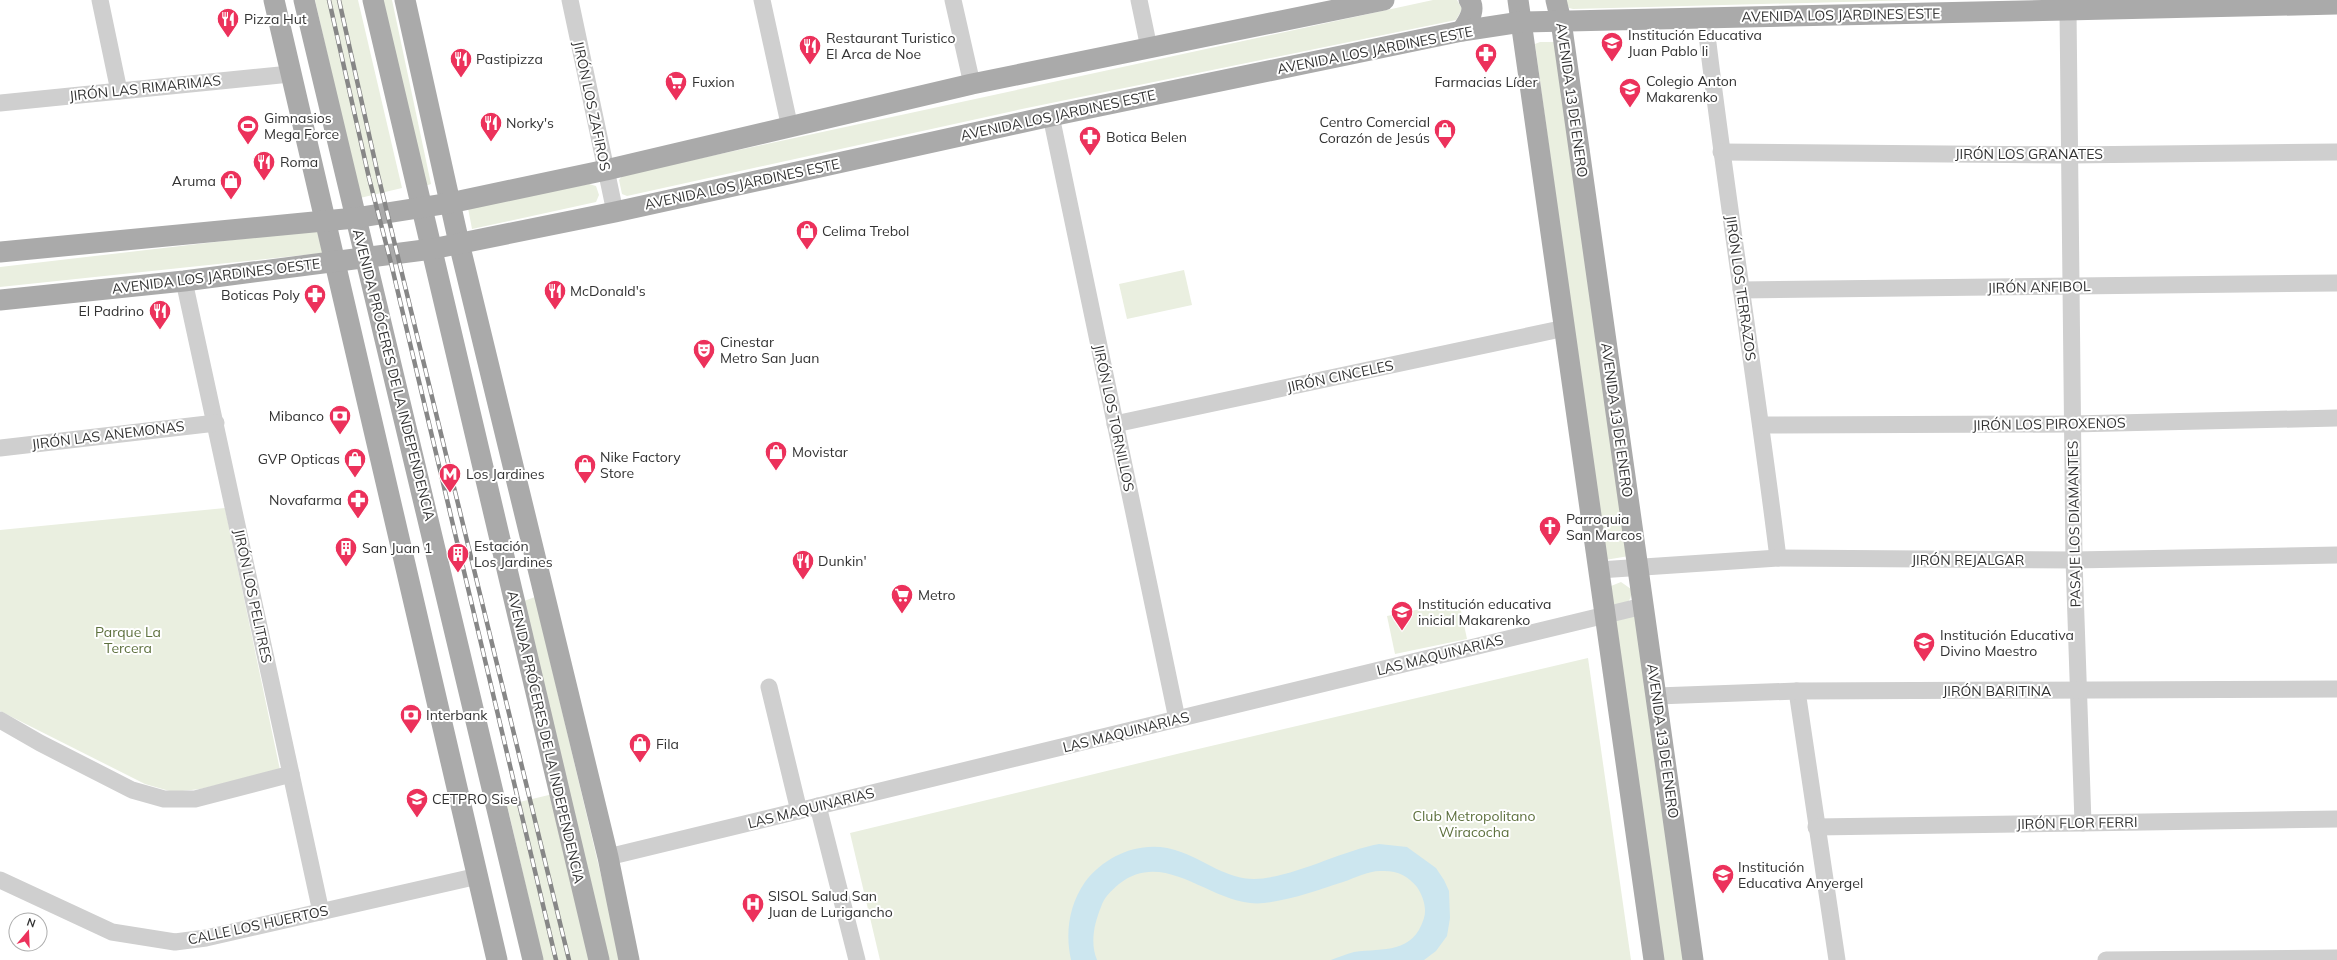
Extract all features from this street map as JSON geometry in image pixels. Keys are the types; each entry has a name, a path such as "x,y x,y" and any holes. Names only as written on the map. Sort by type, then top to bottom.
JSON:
{"main road":[{"name":"AVENIDA PRÓCERES DE LA INDEPENDENCIA","path":"274,0 290,74 336,262 380,464 497,960"},
{"name":"AVENIDA PRÓCERES DE LA INDEPENDENCIA","path":"304,0 365,259 415,458 533,960"},
{"name":"AVENIDA PRÓCERES DE LA INDEPENDENCIA","path":"373,0 599,960"},
{"path":"405,0 459,244 608,857 630,960"},
{"path":"0,252 356,218 450,203 606,170 790,128 972,84 1149,48 1331,5 1384,0"},
{"path":"1462,31 1472,15 1472,3 1469,0"},
{"path":"1518,0 1654,960"},
{"name":"AVENIDA 13 DE ENERO","path":"1556,0 1561,21 1693,960"},
{"name":"AVENIDA LOS JARDINES ESTE","path":"432,248 459,244 615,212 1051,116 1462,31 1521,22 2337,4"},
{"name":"AVENIDA LOS JARDINES OESTE","path":"0,300 184,281 365,259 432,248"}],"street":[{"path":"100,0 119,91"},
{"name":"JIRÓN LOS ZAFIROS","path":"570,0 615,212"},
{"path":"762,0 790,128"},
{"path":"953,0 972,84"},
{"path":"1139,0 1149,48"},
{"name":"PASAJE LOS DIAMANTES","path":"2068,10 2074,560 2083,823"},
{"name":"JIRÓN LOS TERRAZOS","path":"1705,18 1741,290 1762,425 1778,558"},
{"name":"JIRÓN LAS RIMARIMAS","path":"0,103 290,74"},
{"name":"JIRÓN LOS TORNILLOS","path":"1051,116 1177,720"},
{"name":"JIRÓN LOS GRANATES","path":"1722,152 2069,155 2337,152"},
{"name":"JIRÓN LOS PELITRES","path":"184,281 321,912"},
{"name":"JIRÓN ANFIBOL","path":"1741,290 2337,283"},
{"name":"JIRÓN CINCELES","path":"1115,424 1565,328"},
{"name":"JIRÓN LOS PIROXENOS","path":"1762,425 2072,424 2337,418"},
{"name":"JIRÓN LAS ANEMONAS","path":"0,448 216,423"},
{"name":"JIRÓN REJALGAR","path":"1599,570 1778,558 2074,560 2337,555"},
{"name":"LAS MAQUINARIAS","path":"608,857 1643,606"},
{"path":"769,687 799,811"},
{"name":"JIRÓN BARITINA","path":"1657,696 1797,691 2337,689"},
{"path":"1797,691 1816,827 1837,960"},
{"path":"0,720 40,743 132,790 164,799 195,799 291,774"},
{"path":"818,806 857,960"},
{"name":"JIRÓN FLOR FERRI","path":"1816,827 2337,819"},
{"name":"CALLE LOS HUERTOS","path":"0,881 112,932 175,942 206,938 478,876"},
{"path":"2106,960 2337,958"}],"green space":[{"path":"315,0 358,0 402,188 360,198"},
{"path":"381,0 392,0 431,184 422,187"},
{"path":"1433,0 1457,0 1462,9 1456,20 1022,109 627,196 622,194 619,180 623,175"},
{"path":"1566,0 1917,0 1573,9 1569,8"},
{"path":"1540,42 1555,42 1629,556 1605,560 1535,44"},
{"path":"589,184 596,186 599,195 596,202 472,229 468,208"},
{"path":"319,230 323,253 0,287 0,267"},
{"path":"1184,270 1192,305 1127,319 1119,284"},
{"name":"Parque La Tercera","path":"225,508 280,770 200,789 173,792 145,784 0,711 0,530"},
{"path":"1621,582 1631,589 1631,596 1627,602 1619,607 1611,603 1611,586"},
{"path":"535,597 621,960 608,960 524,601"},
{"path":"1459,601 1467,639 1395,654 1387,616"},
{"path":"1632,615 1637,617 1687,960 1660,960 1612,625 1617,617"},
{"name":"Club Metropolitano Wiracocha","path":"1588,658 1631,960 880,960 850,833 1181,753"},
{"path":"553,794 590,960 543,960 507,805"}],"water":[{"path":"1379,844 1407,847 1436,868 1449,891 1450,918 1447,936 1436,951 1424,960 1331,960 1354,952 1386,949 1405,944 1413,938 1419,930 1424,918 1425,910 1423,898 1417,887 1405,876 1397,872 1375,871 1284,900 1264,903 1245,902 1227,897 1173,875 1155,872 1137,874 1119,884 1108,894 1102,903 1096,920 1093,940 1097,960 1071,960 1068,940 1070,920 1075,900 1085,882 1094,872 1104,863 1128,851 1154,847 1168,848 1181,852 1226,873 1254,879 1284,874 1348,852"}],"railway":[{"path":"329,0 369,178 391,263 556,960"},
{"path":"339,0 378,175 569,960"}],"place":[{"name":"Pizza Hut","path":"228,38"},
{"name":"Institución Educativa Juan Pablo Ii","path":"1612,62"},
{"name":"Restaurant Turistico El Arca de Noe","path":"810,66"},
{"name":"Farmacias Líder","path":"1486,74"},
{"name":"Pastipizza","path":"461,78"},
{"name":"Fuxion","path":"676,102"},
{"name":"Colegio Anton Makarenko","path":"1630,108"},
{"name":"Norky's","path":"491,142"},
{"name":"Gimnasios Mega Force","path":"248,146"},
{"name":"Centro Comercial Corazón de Jesús","path":"1445,150"},
{"name":"Botica Belen","path":"1090,156"},
{"name":"Roma","path":"264,182"},
{"name":"Aruma","path":"231,200"},
{"name":"Celima Trebol","path":"807,250"},
{"name":"McDonald's","path":"555,310"},
{"name":"Boticas Poly","path":"315,314"},
{"name":"El Padrino","path":"160,330"},
{"name":"Cinestar Metro San Juan","path":"704,370"},
{"name":"Mibanco","path":"340,436"},
{"name":"Movistar","path":"776,472"},
{"name":"GVP Opticas","path":"355,478"},
{"name":"Nike Factory Store","path":"585,484"},
{"name":"Los Jardines","path":"450,494"},
{"name":"Novafarma","path":"358,520"},
{"name":"Parroquia San Marcos","path":"1550,546"},
{"name":"San Juan 1","path":"346,568"},
{"name":"Estación Los Jardines","path":"458,574"},
{"name":"Dunkin'","path":"803,580"},
{"name":"Metro","path":"902,614"},
{"name":"Institución educativa inicial Makarenko","path":"1402,632"},
{"name":"Institución Educativa Divino Maestro","path":"1924,662"},
{"name":"Interbank","path":"411,734"},
{"name":"Fila","path":"640,764"},
{"name":"CETPRO Sise","path":"417,818"},
{"name":"Institución Educativa Anyergel","path":"1723,894"},
{"name":"SISOL Salud San Juan de Lurigancho","path":"753,924"}]}
